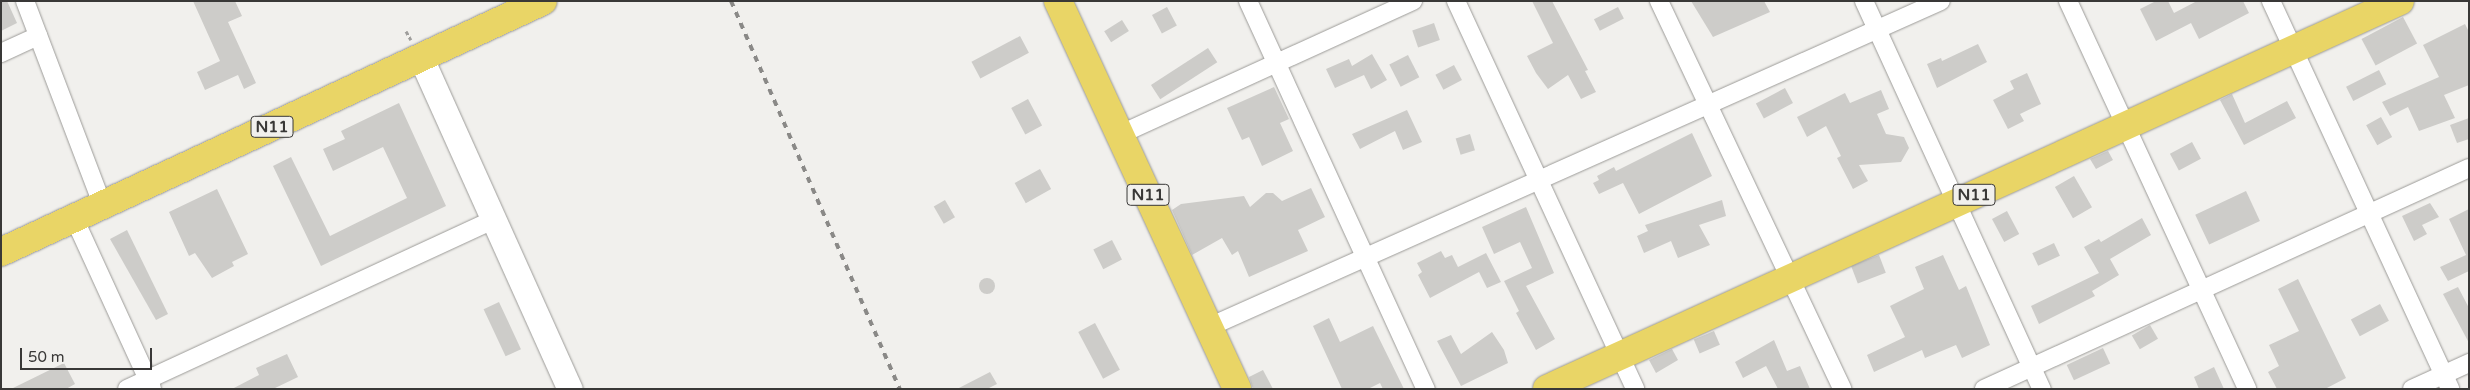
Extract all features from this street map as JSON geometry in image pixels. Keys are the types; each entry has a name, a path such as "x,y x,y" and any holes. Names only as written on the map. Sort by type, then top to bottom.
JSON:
{"main road":[{"name":"N11","path":"1,252 544,1"},
{"name":"N11","path":"1058,1 1237,389"},
{"name":"N11","path":"1548,389 2400,1"},
{"path":"421,58 570,389"}],"street":[{"path":"25,1 102,204"},
{"path":"1248,1 1426,389"},
{"path":"1121,134 1413,1"},
{"path":"1456,1 1634,389"},
{"path":"1660,1 1842,389"},
{"path":"1864,1 2042,389"},
{"path":"1209,327 1941,1"},
{"path":"2068,1 2247,389"},
{"path":"2271,1 2447,382"},
{"path":"1,53 38,36"},
{"path":"1984,389 2469,168"},
{"path":"74,218 150,384"},
{"path":"127,389 150,384 493,220"},
{"path":"2412,389 2447,382 2469,363"}],"building":[{"path":"1,1 7,1 17,23 1,31"},
{"path":"193,1 235,1 242,16 228,22 256,83 244,89 238,75 205,90 197,72 220,61"},
{"path":"1532,1 1552,1 1588,70 1585,71 1596,92 1581,99 1568,75 1548,89 1536,73 1527,56 1553,43"},
{"path":"1691,1 1764,1 1770,12 1713,37"},
{"path":"2156,1 2168,1 2174,13 2197,1 2243,1 2249,13 2199,39 2191,23 2156,41 2140,9"},
{"path":"1167,7 1177,26 1162,34 1152,15"},
{"path":"1618,7 1624,19 1600,31 1594,19"},
{"path":"2403,17 2417,43 2376,66 2362,39"},
{"path":"1122,20 1129,31 1111,42 1104,31"},
{"path":"1434,23 1440,40 1418,48 1412,30"},
{"path":"2465,24 2469,32 2469,85 2444,95 2455,118 2419,131 2408,107 2390,116 2382,102 2439,77 2423,45"},
{"path":"1020,36 1029,53 980,79 971,62"},
{"path":"1978,44 1987,62 1937,88 1927,64 1941,58 1942,61"},
{"path":"1208,48 1217,62 1160,99 1151,85"},
{"path":"1372,54 1387,80 1371,89 1364,75 1335,88 1326,69 1349,59 1352,66"},
{"path":"1408,55 1419,77 1401,87 1389,65"},
{"path":"1454,65 1462,80 1443,90 1435,75"},
{"path":"2379,70 2386,84 2353,101 2346,87"},
{"path":"2027,73 2041,104 2020,114 2024,121 2008,129 1993,100 2014,89 2010,81"},
{"path":"1274,87 1289,119 1280,123 1293,151 1262,166 1249,137 1242,140 1227,108"},
{"path":"1785,88 1793,103 1764,119 1756,103"},
{"path":"1881,90 1889,109 1877,114 1886,134 1904,137 1909,148 1901,162 1859,165 1868,181 1853,189 1837,158 1841,156 1826,126 1807,137 1797,117 1845,93 1850,103"},
{"path":"2232,94 2245,123 2287,101 2296,118 2244,145 2220,100"},
{"path":"1028,99 1042,125 1025,134 1011,108"},
{"path":"399,103 446,206 321,266 273,166 291,157 330,236 407,198 383,147 333,171 323,149 345,139 341,131"},
{"path":"1407,110 1422,142 1403,150 1395,131 1360,149 1352,134"},
{"path":"2381,117 2392,137 2377,145 2366,125"},
{"path":"2469,118 2469,139 2457,143 2450,125"},
{"path":"1692,133 1712,176 1639,214 1623,183 1599,194 1593,183 1599,180 1597,176 1614,167 1616,171"},
{"path":"1470,134 1475,150 1461,155 1456,138"},
{"path":"2192,142 2201,159 2179,171 2170,154"},
{"path":"2108,151 2113,160 2096,169 2090,159"},
{"path":"1040,169 1051,189 1026,203 1015,183"},
{"path":"2074,176 2092,207 2073,218 2055,187"},
{"path":"1311,188 1325,217 1298,230 1308,251 1249,277 1238,251 1232,255 1222,238 1192,255 1172,210 1181,204 1244,196 1250,207 1266,193 1273,193 1282,201"},
{"path":"217,189 248,254 232,262 234,266 212,278 195,253 189,256 169,212"},
{"path":"2246,191 2260,221 2209,245 2195,215"},
{"path":"945,200 955,217 944,224 934,206"},
{"path":"1722,200 1726,216 1699,225 1710,245 1678,258 1671,241 1644,253 1637,236 1648,231 1645,225"},
{"path":"2430,203 2439,217 2422,225 2427,234 2414,241 2402,216"},
{"path":"1526,207 1554,273 1526,286 1555,339 1536,350 1516,313 1519,311 1504,281 1532,268 1520,242 1494,254 1482,227"},
{"path":"2469,209 2469,271 2448,281 2440,267 2466,255 2449,219"},
{"path":"2007,211 2019,234 2004,242 1992,219"},
{"path":"2142,218 2151,235 2110,259 2119,275 2092,291 2095,296 2039,324 2031,306 2099,273 2084,247 2099,239 2101,242"},
{"path":"127,230 168,314 156,320 110,239"},
{"path":"1112,240 1122,260 1103,269 1093,250"},
{"path":"2054,243 2060,256 2038,266 2032,253"},
{"path":"1441,251 1445,258 1452,255 1458,267 1486,253 1501,282 1487,288 1479,272 1430,298 1418,275 1422,272 1417,263"},
{"path":"1879,255 1886,273 1858,283 1851,266"},
{"path":"1943,255 1959,290 1966,286 1990,345 1962,358 1956,345 1925,358 1922,350 1874,372 1867,355 1905,337 1890,306 1924,289 1915,267"},
{"path":"984,278 990,278 995,283 993,292 984,294 979,289 979,283"},
{"path":"2298,279 2346,378 2325,389 2277,389 2268,372 2279,366 2269,345 2299,331 2278,289"},
{"path":"2458,287 2469,308 2469,343 2443,294"},
{"path":"499,302 521,349 506,356 484,309"},
{"path":"2380,304 2389,321 2360,336 2351,319"},
{"path":"1329,318 1340,342 1373,326 1404,389 1383,389 1380,383 1368,389 1342,389 1313,326"},
{"path":"1095,323 1120,370 1103,379 1078,332"},
{"path":"2150,325 2158,339 2140,349 2132,336"},
{"path":"1714,331 1720,345 1700,353 1694,340"},
{"path":"1492,332 1504,350 1508,363 1461,386 1437,341 1451,335 1461,354"},
{"path":"1774,340 1787,371 1800,366 1810,389 1778,389 1766,366 1743,378 1735,362"},
{"path":"2103,348 2110,363 2074,380 2067,365"},
{"path":"1672,349 1678,360 1656,373 1649,360"},
{"path":"287,354 298,377 273,389 232,389 259,375 256,368"},
{"path":"64,363 75,384 66,389 11,389"},
{"path":"2214,367 2224,389 2199,389 2194,377"},
{"path":"1263,370 1273,389 1253,389 1249,377"},
{"path":"990,372 997,384 987,389 957,389"}],"railway":[{"path":"731,1 900,389"}]}
